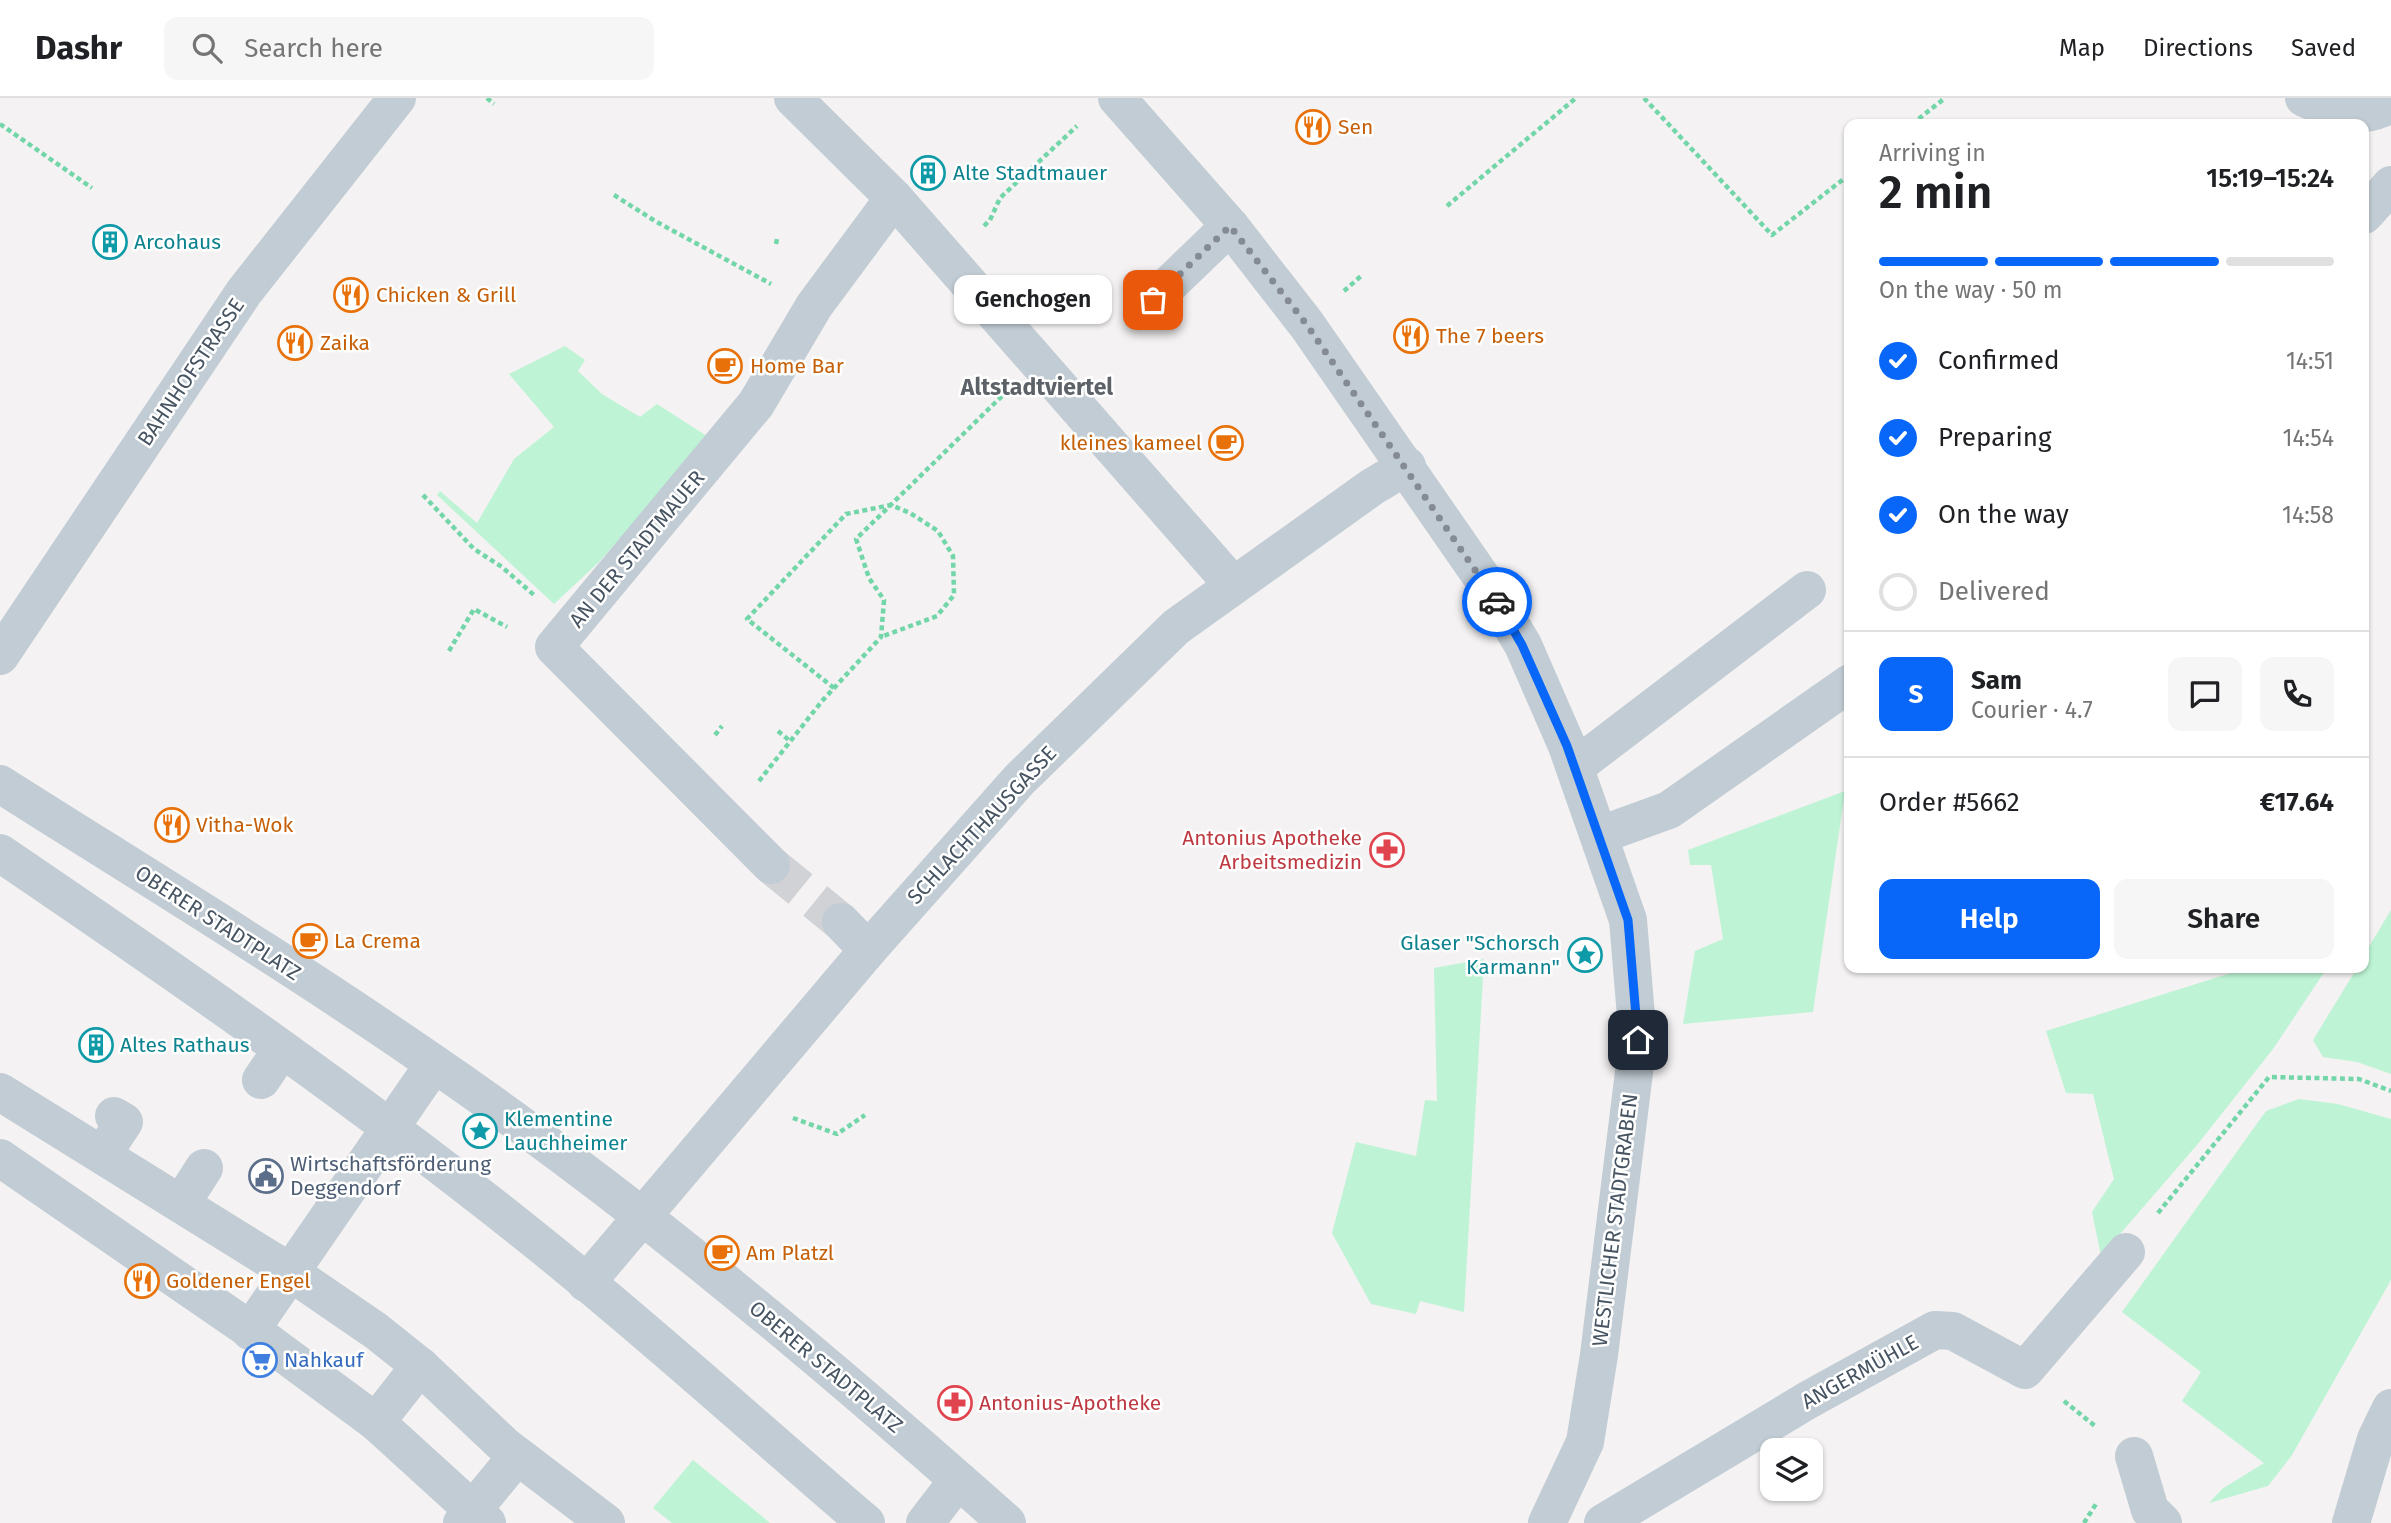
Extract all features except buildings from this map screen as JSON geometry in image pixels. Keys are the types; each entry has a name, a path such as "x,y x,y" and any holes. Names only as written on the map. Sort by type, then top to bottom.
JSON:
{"street":[{"name":"BAHNHOFSTRASSE","path":"0,656 244,292 397,98"},
{"path":"793,98 894,198 1233,585"},
{"name":"WESTLICHER STADTGRABEN","path":"1117,98 1230,226 1307,325 1485,582 1522,645 1575,767 1628,920 1638,1040 1585,1442 1547,1523"},
{"path":"2304,98 2343,115 2374,114 2391,104"},
{"path":"2369,209 2391,185"},
{"name":"AN DER STADTMAUER","path":"771,864 554,647 756,404 814,306 894,198"},
{"path":"1153,300 1230,226"},
{"name":"SCHLACHTHAUSGASSE","path":"641,1215 868,950 1020,780 1175,627 1372,487 1407,466"},
{"path":"1575,767 1807,590"},
{"path":"1600,835 1669,810 1844,687"},
{"name":"OBERER STADTPLATZ","path":"0,784 434,1064 641,1215 883,1413 1007,1523"},
{"path":"0,853 235,1013 392,1129 586,1283 866,1523"},
{"path":"841,922 868,950"},
{"path":"261,1080 282,1049"},
{"path":"250,1331 392,1129 434,1064"},
{"path":"0,1092 290,1272 420,1366 517,1456 606,1523"},
{"path":"102,1154 124,1122 114,1116"},
{"path":"0,1158 376,1422 474,1519 517,1456"},
{"path":"181,1204 204,1168"},
{"path":"586,1283 641,1215"},
{"path":"2025,1370 2126,1252"},
{"name":"ANGERMÜHLE","path":"1602,1523 1808,1400 1936,1330 1953,1331 2025,1370"},
{"path":"376,1422 420,1366"},
{"path":"2351,1523 2376,1439 2391,1408"},
{"path":"2134,1456 2150,1510 2163,1523"},
{"path":"925,1523 958,1480"}],"path":[{"path":"487,98 494,104"},
{"path":"1447,206 1576,98"},
{"path":"1644,98 1772,235 1844,179"},
{"path":"1918,119 1945,98"},
{"path":"990,220 1000,198 1083,120"},
{"path":"0,124 92,188"},
{"path":"614,195 655,221 814,306"},
{"path":"881,637 884,600 869,578 856,539 981,414"},
{"path":"423,495 474,549 502,567 529,590"},
{"path":"760,780 834,688 881,637 937,616 954,595 953,556 938,531 910,513 891,505 846,514 747,619 834,688"},
{"path":"450,651 474,609 498,623"},
{"path":"778,731 790,741"},
{"path":"2126,1252 2269,1077 2359,1079 2391,1091"},
{"path":"749,1087 794,1119 837,1134 865,1115"},
{"path":"2025,1370 2134,1456"}],"green space":[{"path":"565,346 585,360 578,371 602,394 640,417 657,404 710,438 598,563 554,604 437,495 440,491 477,523 514,459 554,427 509,374"},
{"path":"1844,791 1813,1012 1683,1024 1695,951 1723,939 1711,865 1690,865 1688,850"},
{"path":"2391,910 2391,1074 2357,1062 2323,1057 2313,1040 2354,973 2369,973 2369,947"},
{"path":"1484,959 1464,1312 1420,1301 1416,1314 1371,1304 1332,1233 1356,1142 1416,1156 1425,1100 1437,1101 1434,968"},
{"path":"2231,973 2324,973 2273,1049 2197,1145 2101,1256 2092,1212 2114,1179 2093,1094 2066,1093 2046,1031"},
{"path":"2299,1099 2338,1104 2391,1119 2391,1280 2292,1455 2268,1486 2209,1503 2222,1489 2264,1463 2182,1401 2201,1372 2122,1312 2266,1111"},
{"path":"693,1460 770,1523 672,1523 653,1508"}],"tunnel":[{"path":"771,865 841,922"}],"way so far":[{"path":"1153,300 1230,226 1307,325 1407,466 1497,602"}],"place":[{"name":"Sen","path":"1313,127"},
{"name":"Alte Stadtmauer","path":"928,173"},
{"name":"Arcohaus","path":"110,242"},
{"name":"Chicken & Grill","path":"351,295"},
{"name":"Genchogen","path":"1153,300"},
{"name":"The 7 beers","path":"1411,336"},
{"name":"Zaika","path":"295,343"},
{"name":"Home Bar","path":"725,366"},
{"name":"kleines kameel","path":"1226,443"},
{"name":"Vitha-Wok","path":"172,825"},
{"name":"Antonius Apotheke Arbeitsmedizin","path":"1387,850"},
{"name":"La Crema","path":"310,941"},
{"name":"Glaser \"Schorsch Karmann\"","path":"1585,955"},
{"name":"Altes Rathaus","path":"96,1045"},
{"name":"Klementine Lauchheimer","path":"480,1131"},
{"name":"Wirtschaftsförderung Deggendorf","path":"266,1176"},
{"name":"Am Platzl","path":"722,1253"},
{"name":"Goldener Engel","path":"142,1281"},
{"name":"Nahkauf","path":"260,1360"},
{"name":"Antonius-Apotheke","path":"955,1403"}],"district":[{"name":"Altstadtviertel","path":"1037,387"}],"route":[{"path":"1497,602 1522,645 1567,746 1628,920 1638,1040"}]}
